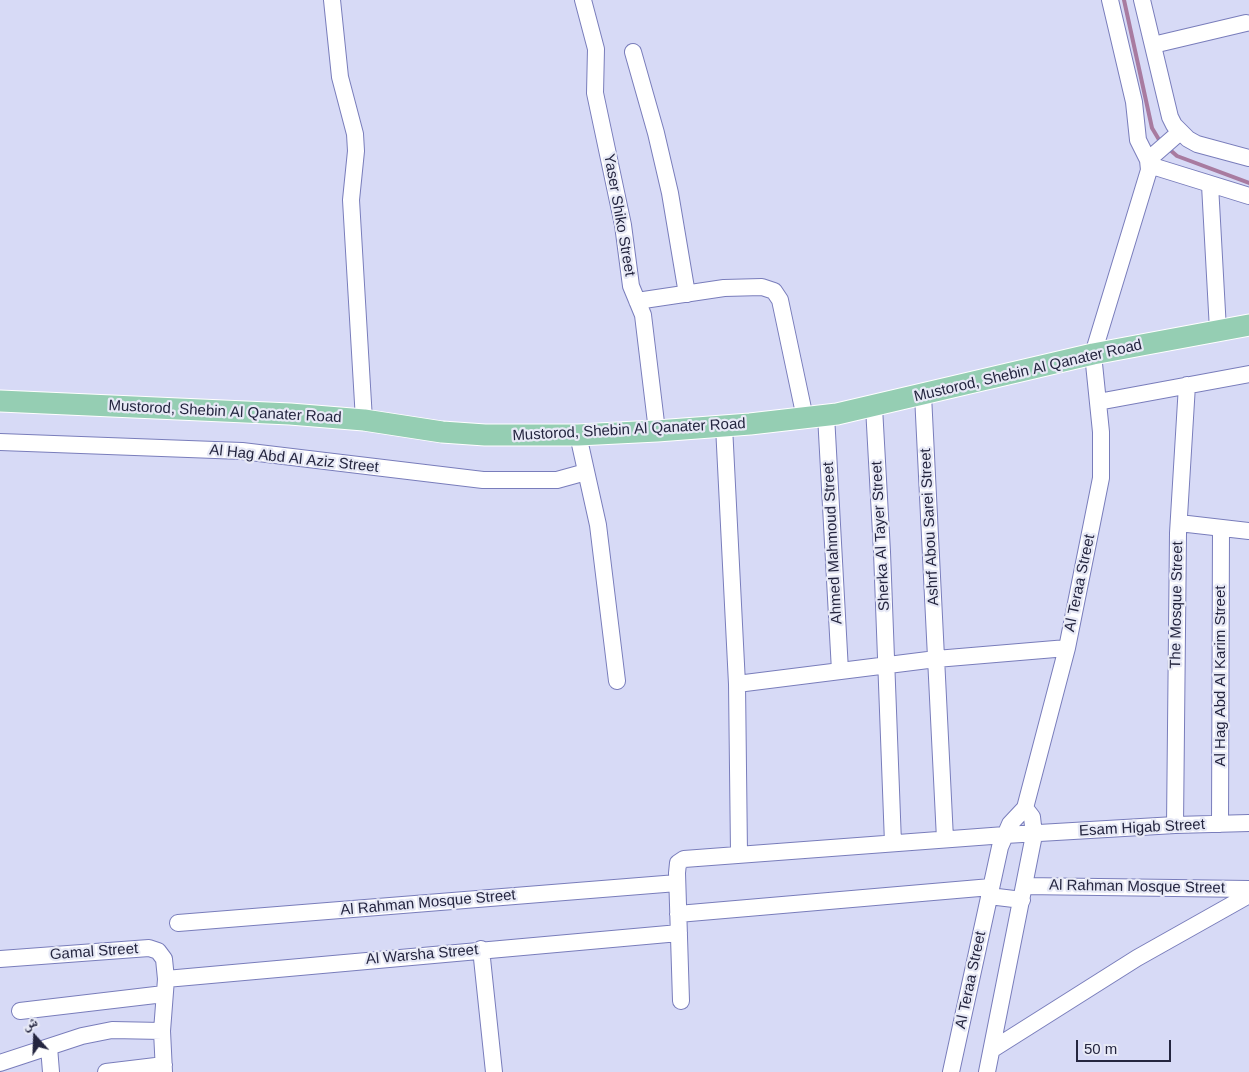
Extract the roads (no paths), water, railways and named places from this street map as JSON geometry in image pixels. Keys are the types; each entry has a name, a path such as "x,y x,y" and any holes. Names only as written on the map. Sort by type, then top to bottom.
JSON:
{"main road":[{"name":"Mustorod, Shebin Al Qanater Road","path":"0,401 290,414 364,420 442,432 579,439 816,417 874,407 923,395 1093,361 1218,330 1249,325"}],"street":[{"path":"332,0 340,77 355,134 356,151 350,200 364,420"},
{"name":"Yaser Shiko Street","path":"583,0 596,48 595,93 623,225 631,286 643,315 657,431"},
{"path":"1110,0 1134,102 1138,140 1150,160 1210,185 1249,196"},
{"path":"1142,0 1176,135 1197,144 1249,158"},
{"path":"1153,45 1246,22"},
{"path":"633,52 664,167 687,294 637,301"},
{"path":"1093,361 1148,178 1150,160 1176,135"},
{"path":"1210,185 1218,330"},
{"name":"Ahmed Mahmoud Street","path":"687,294 724,288 762,287 774,291 780,300 816,417 840,671"},
{"name":"Al Teraa Street","path":"951,1072 1000,847 1013,820 1025,808 1067,648 1101,478 1101,432 1093,361"},
{"path":"1097,397 1187,385 1249,374"},
{"name":"The Mosque Street","path":"1175,825 1179,523 1187,385"},
{"name":"Ashrf Abou Sarei Street","path":"923,395 945,839"},
{"name":"Sherka Al Tayer Street","path":"874,407 893,843"},
{"path":"724,426 737,684 739,853"},
{"path":"579,439 598,525 616,681"},
{"name":"Al Hag Abd Al Aziz Street","path":"0,442 242,451 483,480 557,480 585,468"},
{"path":"1179,523 1249,531"},
{"name":"Al Hag Abd Al Karim Street","path":"1220,824 1221,528"},
{"path":"737,684 936,659 1067,648"},
{"path":"987,1072 1034,834 1032,817 1025,808"},
{"name":"Esam Higab Street","path":"681,1001 677,883 678,863 684,858 1005,835 1249,822"},
{"name":"Al Rahman Mosque Street","path":"178,923 677,883"},
{"name":"Al Rahman Mosque Street","path":"678,914 990,892 1023,893 1249,888"},
{"path":"993,1049 1138,958 1249,895"},
{"path":"1220,912 1249,906"},
{"name":"Al Warsha Street","path":"20,1011 165,986 481,949 679,933"},
{"name":"Gamal Street","path":"0,959 149,948 158,951 164,959 165,986 162,1031 164,1069"},
{"path":"481,949 494,1072"},
{"path":"0,1063 65,1040 112,1030 162,1031"},
{"path":"48,1047 51,1072"},
{"path":"106,1072 164,1069"}],"waterway":[{"path":"1124,0 1152,128 1161,143"},
{"path":"1169,149 1177,156 1249,183"}]}
